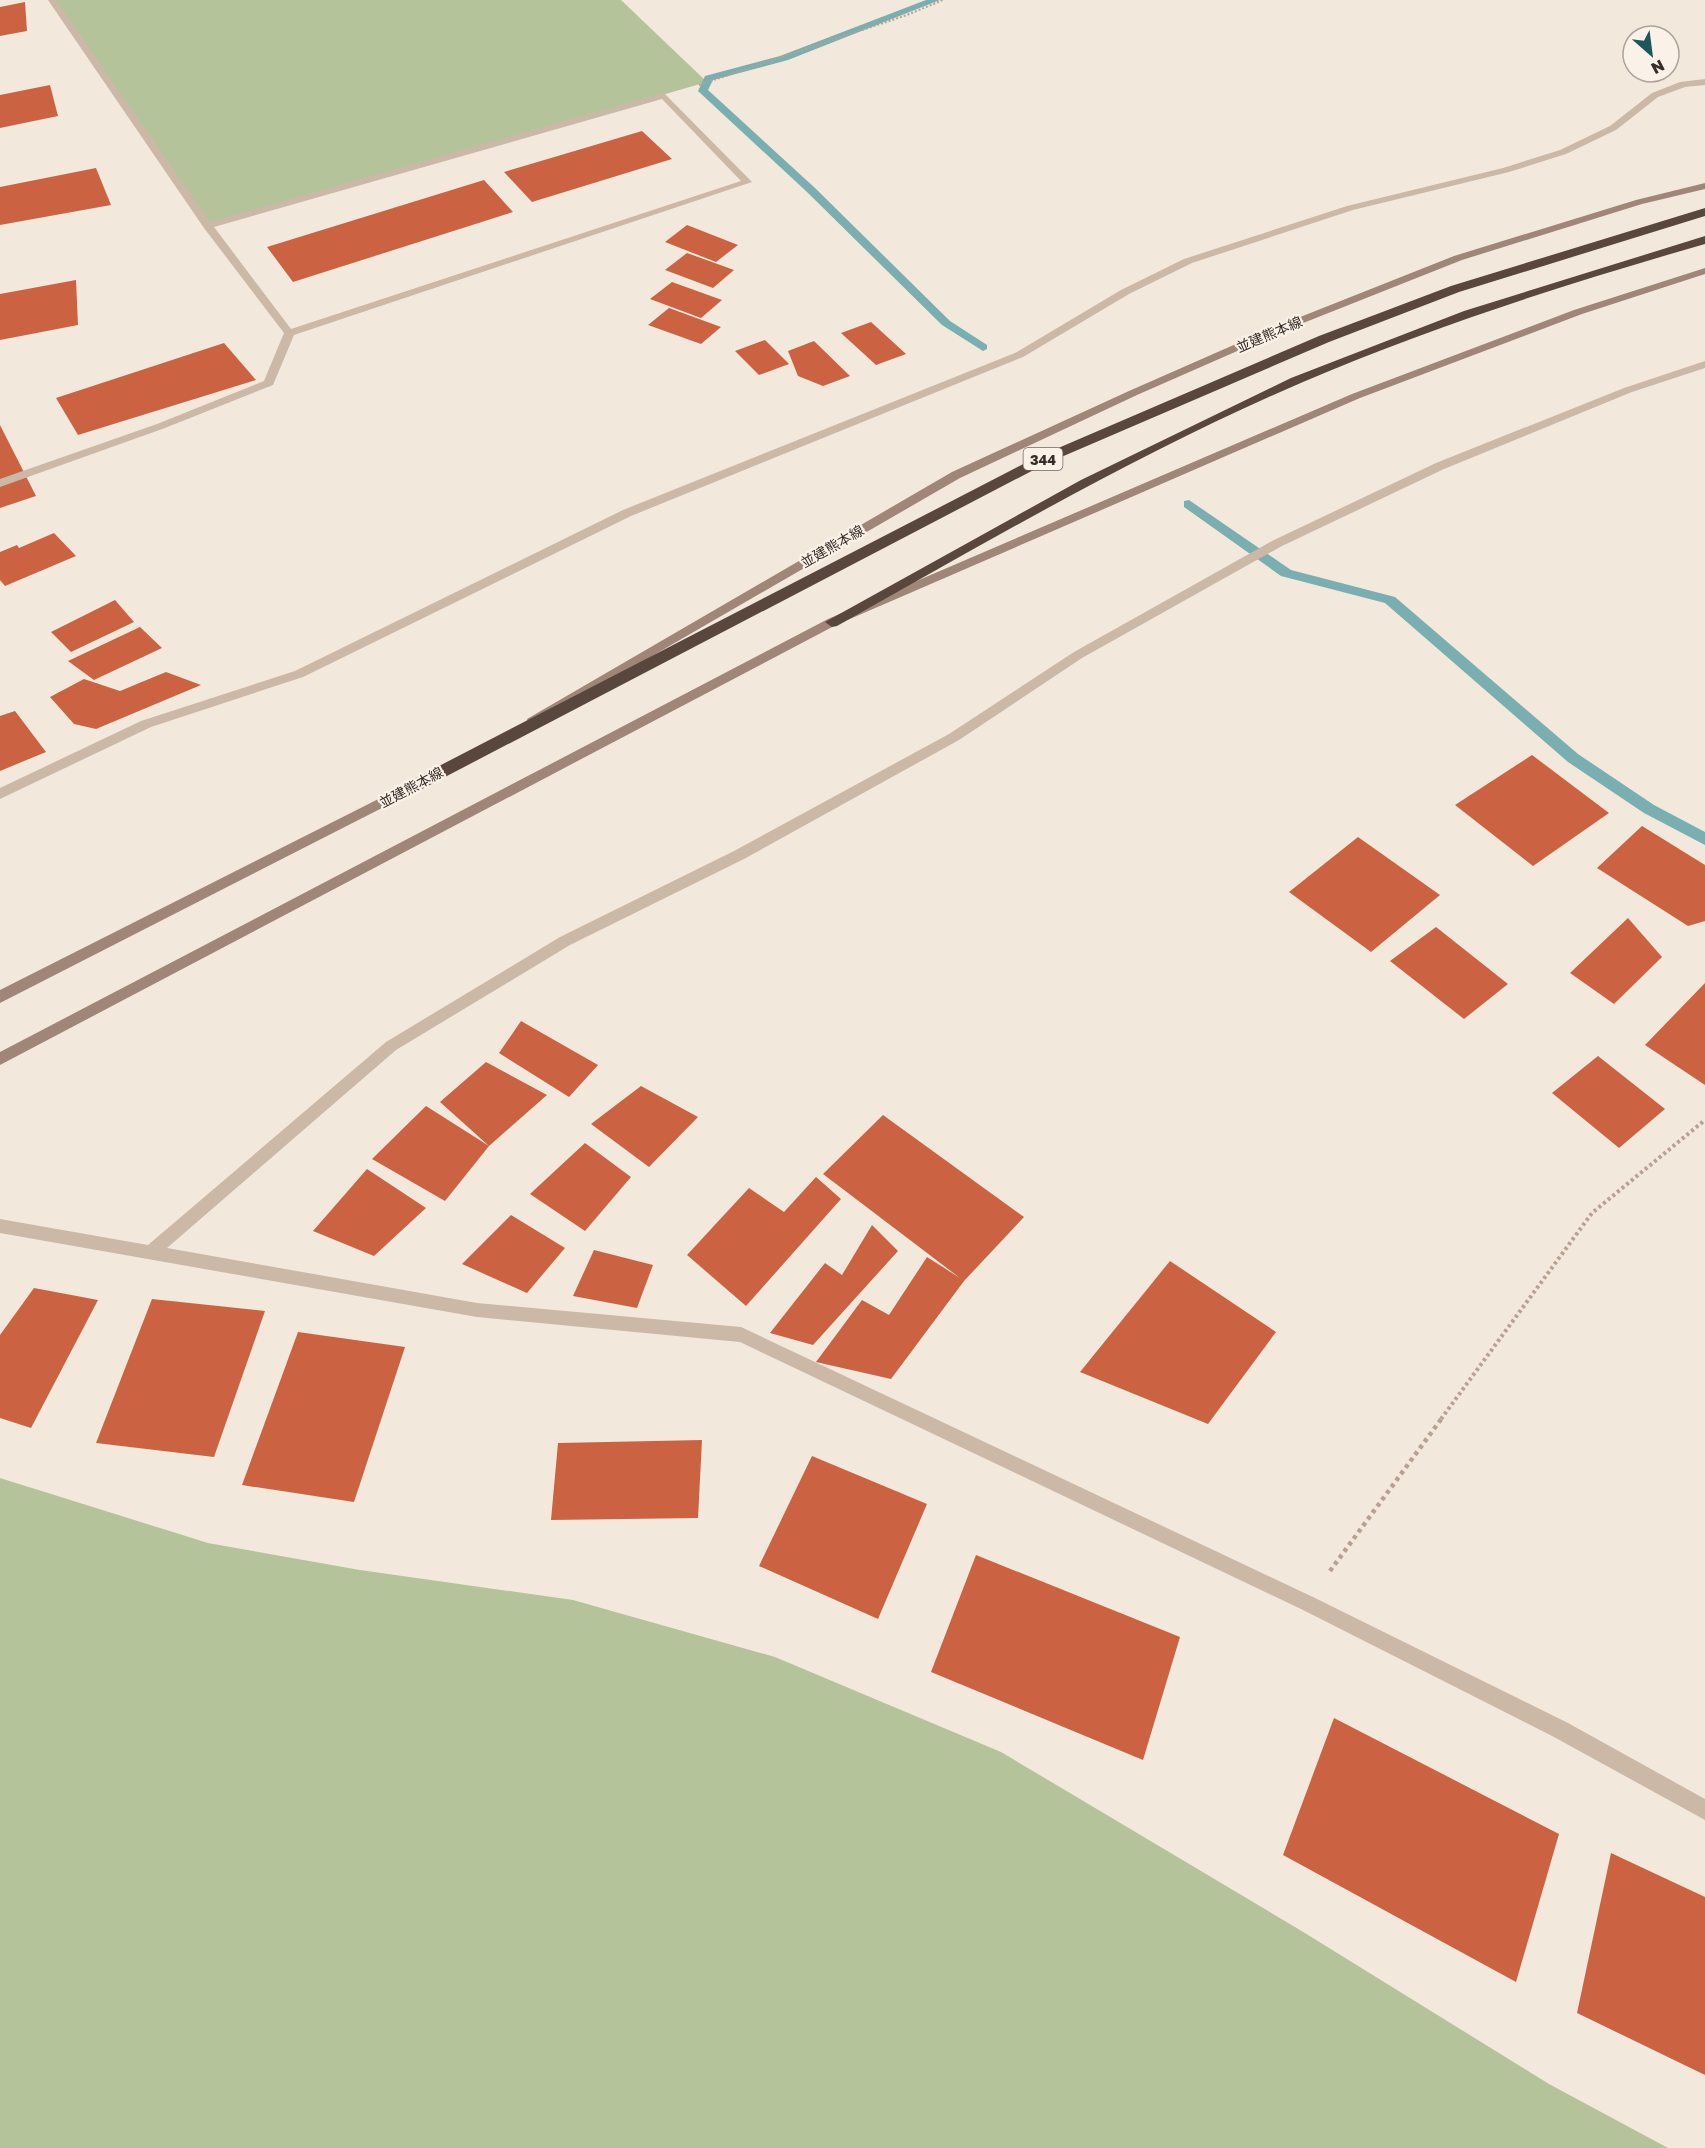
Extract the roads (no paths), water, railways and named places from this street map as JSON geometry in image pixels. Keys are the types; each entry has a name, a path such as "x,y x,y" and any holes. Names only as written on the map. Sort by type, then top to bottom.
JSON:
{"highway":[{"name":"344","path":"416,786 1040,460 1324,339 1455,289 1705,212"},
{"name":"344","path":"832,622 1056,498 1251,400 1350,358 1483,310 1607,268 1705,240"}],"main road":[{"name":"並建熊本線","path":"0,997 416,786 956,475 1263,336 1458,258 1639,202 1705,186"},
{"path":"0,1059 832,622 1356,396 1578,312 1705,270"}],"street":[{"path":"52,0 208,226 289,333"},
{"path":"0,794 146,724 299,674 627,513 1019,355 1125,292 1188,261 1350,208 1506,170 1563,152 1612,128 1656,94 1683,84 1705,82"},
{"path":"0,483 161,426 269,383 289,333 747,182 664,96 208,226"},
{"path":"151,1252 391,1046 565,941 739,855 944,743 1078,655 1278,543 1440,466 1628,390 1705,364"},
{"path":"0,1226 477,1310 741,1335 1307,1603 1561,1730 1705,1810"}],"waterway":[{"path":"935,0 784,58 709,78 703,91 811,190 946,323 983,347"},
{"path":"1189,504 1286,573 1390,600 1573,758 1649,809 1705,839"}]}
